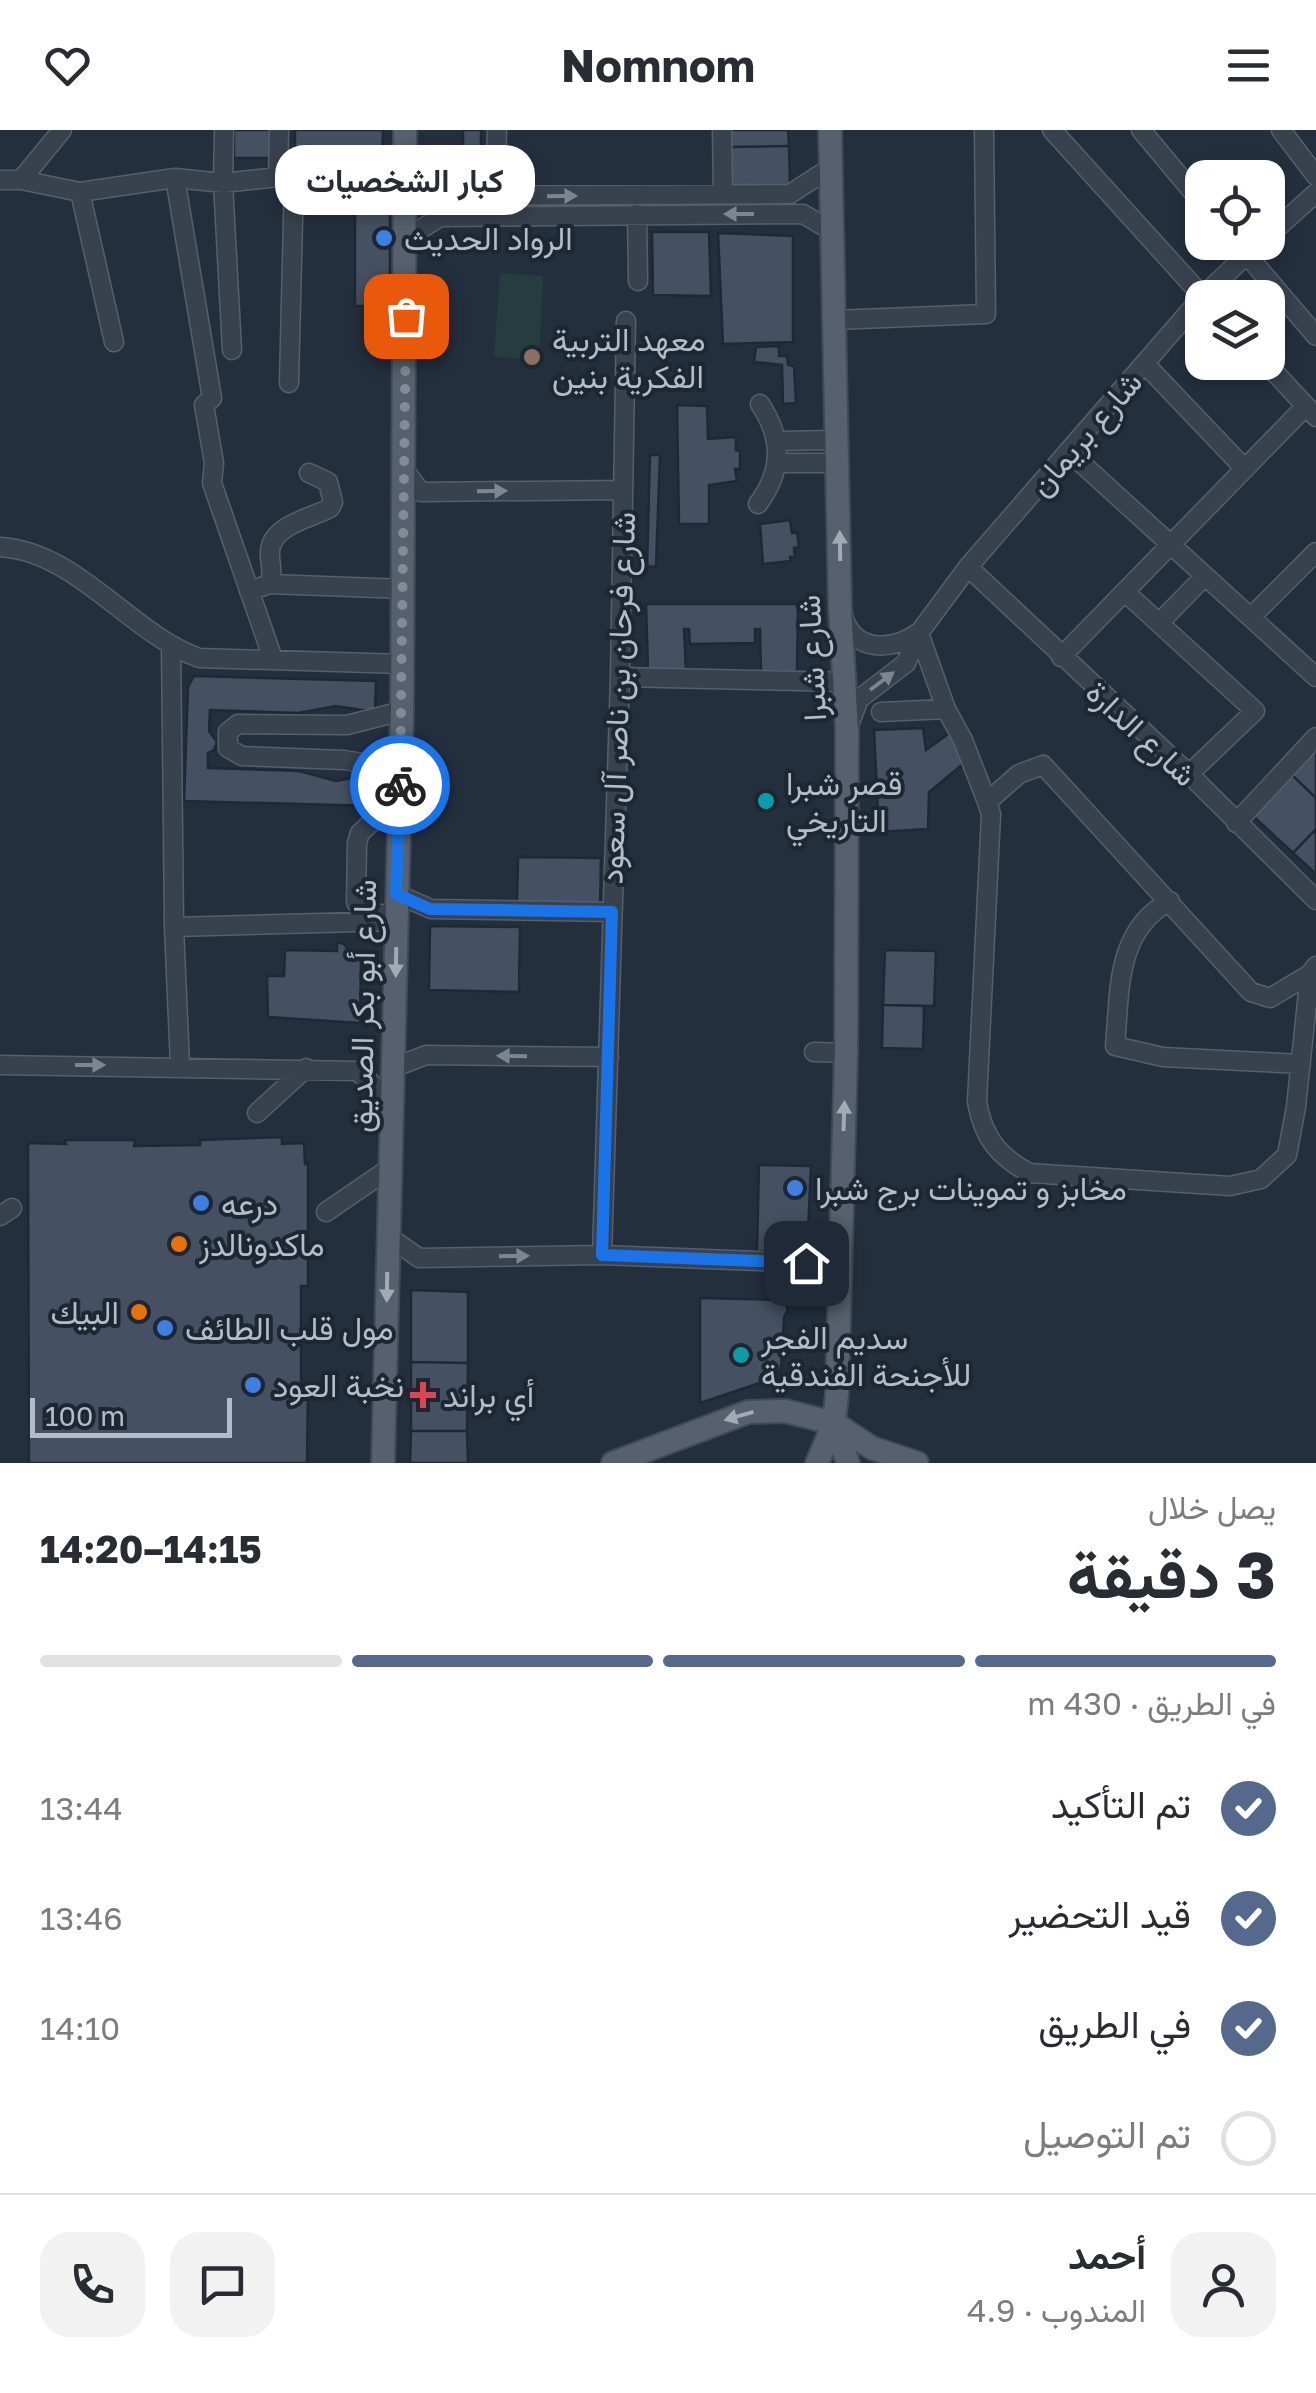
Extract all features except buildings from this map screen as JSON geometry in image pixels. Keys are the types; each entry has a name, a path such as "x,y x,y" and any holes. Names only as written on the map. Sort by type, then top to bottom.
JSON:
{"main road":[{"name":"شارع شبرا","path":"830,130 840,606 847,731 846,1053 834,1423"},
{"name":"شارع أبو بكر الصديق","path":"383,1463 403,664 405,149"},
{"path":"613,1463 748,1412 784,1411 834,1423 872,1448 917,1463"},
{"path":"818,1463 834,1423"},
{"path":"834,1423 848,1463"}],"street":[{"path":"21,180 62,130"},
{"path":"224,130 232,350"},
{"path":"279,130 286,178 289,383"},
{"path":"495,197 497,130"},
{"path":"722,130 724,192"},
{"path":"1052,130 1188,280"},
{"path":"1141,130 1185,183"},
{"path":"1281,130 1316,176"},
{"path":"834,320 986,314 987,132"},
{"path":"0,180 21,180 80,192 176,178 223,183 286,178 389,180 405,149"},
{"path":"405,149 435,196 790,194 830,168"},
{"path":"176,178 212,398 204,405 214,464 212,483 274,659"},
{"path":"80,192 114,342"},
{"path":"1285,221 1316,193"},
{"path":"636,214 638,281"},
{"path":"406,238 440,217 636,214 803,214 832,232"},
{"name":"شارع بريمان","path":"1218,280 1236,260"},
{"path":"1258,260 1316,336"},
{"name":"شارع بريمان","path":"847,731 859,699 906,663 919,633 968,567 1185,318"},
{"name":"شارع فرحان بن ناصر آل سعود","path":"602,1255 620,677 626,321"},
{"path":"1146,364 1245,469"},
{"path":"1061,657 1245,469 1311,411 1282,380"},
{"path":"758,504 771,486 778,441 760,404"},
{"path":"778,441 837,452"},
{"path":"1068,451 1316,676"},
{"path":"776,462 837,452"},
{"path":"405,471 421,492 623,490"},
{"path":"270,584 270,547 276,536 330,508 333,502 328,482 308,474"},
{"path":"0,547 21,548 52,561 171,645 199,658 403,664"},
{"path":"1250,617 1316,552"},
{"name":"شارع الدارة","path":"968,567 1316,900"},
{"path":"1159,623 1205,576"},
{"path":"249,591 270,584 404,590"},
{"path":"1125,592 1254,711 1188,774"},
{"path":"840,606 846,626 861,641 881,648 902,645 919,633 946,710 963,740 991,814 978,1102 981,1125 1007,1161 1029,1173 1246,1185 1262,1179 1288,1155 1313,970"},
{"path":"171,645 174,927 180,1066"},
{"path":"620,677 846,682"},
{"path":"400,770 344,760 235,754 228,748 228,732 238,724 347,725 402,710"},
{"path":"881,712 946,710"},
{"path":"344,760 347,725"},
{"path":"298,726 298,756"},
{"path":"1236,823 1316,737"},
{"path":"986,802 1019,774 1043,766 1252,992 1270,998 1313,970"},
{"path":"400,797 360,833 356,842 359,909 364,912 612,912"},
{"path":"1170,902 1156,909 1136,930 1124,958 1114,1046 1163,1057 1300,1064"},
{"path":"174,927 397,910"},
{"path":"814,1052 846,1053"},
{"path":"393,1068 426,1055 609,1057"},
{"path":"0,1065 357,1070 392,1102"},
{"path":"257,1114 306,1068"},
{"path":"326,1212 390,1168"},
{"path":"388,1236 419,1258 709,1255 839,1264"}],"green space":[{"path":"500,273 543,276 539,360 494,357"}],"way so far":[{"path":"400,785 406,316"}],"place":[{"name":"الرواد الحديث","path":"384,238"},
{"name":"كبار الشخصيات","path":"406,316"},
{"name":"معهد التربية الفكرية بنين","path":"532,357"},
{"name":"قصر شبرا التاريخي","path":"766,801"},
{"name":"مخابز و تموينات برج شبرا","path":"795,1188"},
{"name":"درعه","path":"201,1203"},
{"name":"ماكدونالدز","path":"179,1244"},
{"name":"البيك","path":"139,1312"},
{"name":"مول قلب الطائف","path":"165,1328"},
{"name":"سديم الفجر للأجنحة الفندقية","path":"741,1355"},
{"name":"نخبة العود","path":"253,1385"},
{"name":"أي براند","path":"423,1395"}],"route":[{"path":"400,785 396,894 430,909 612,912 602,1255 806,1263"}]}
